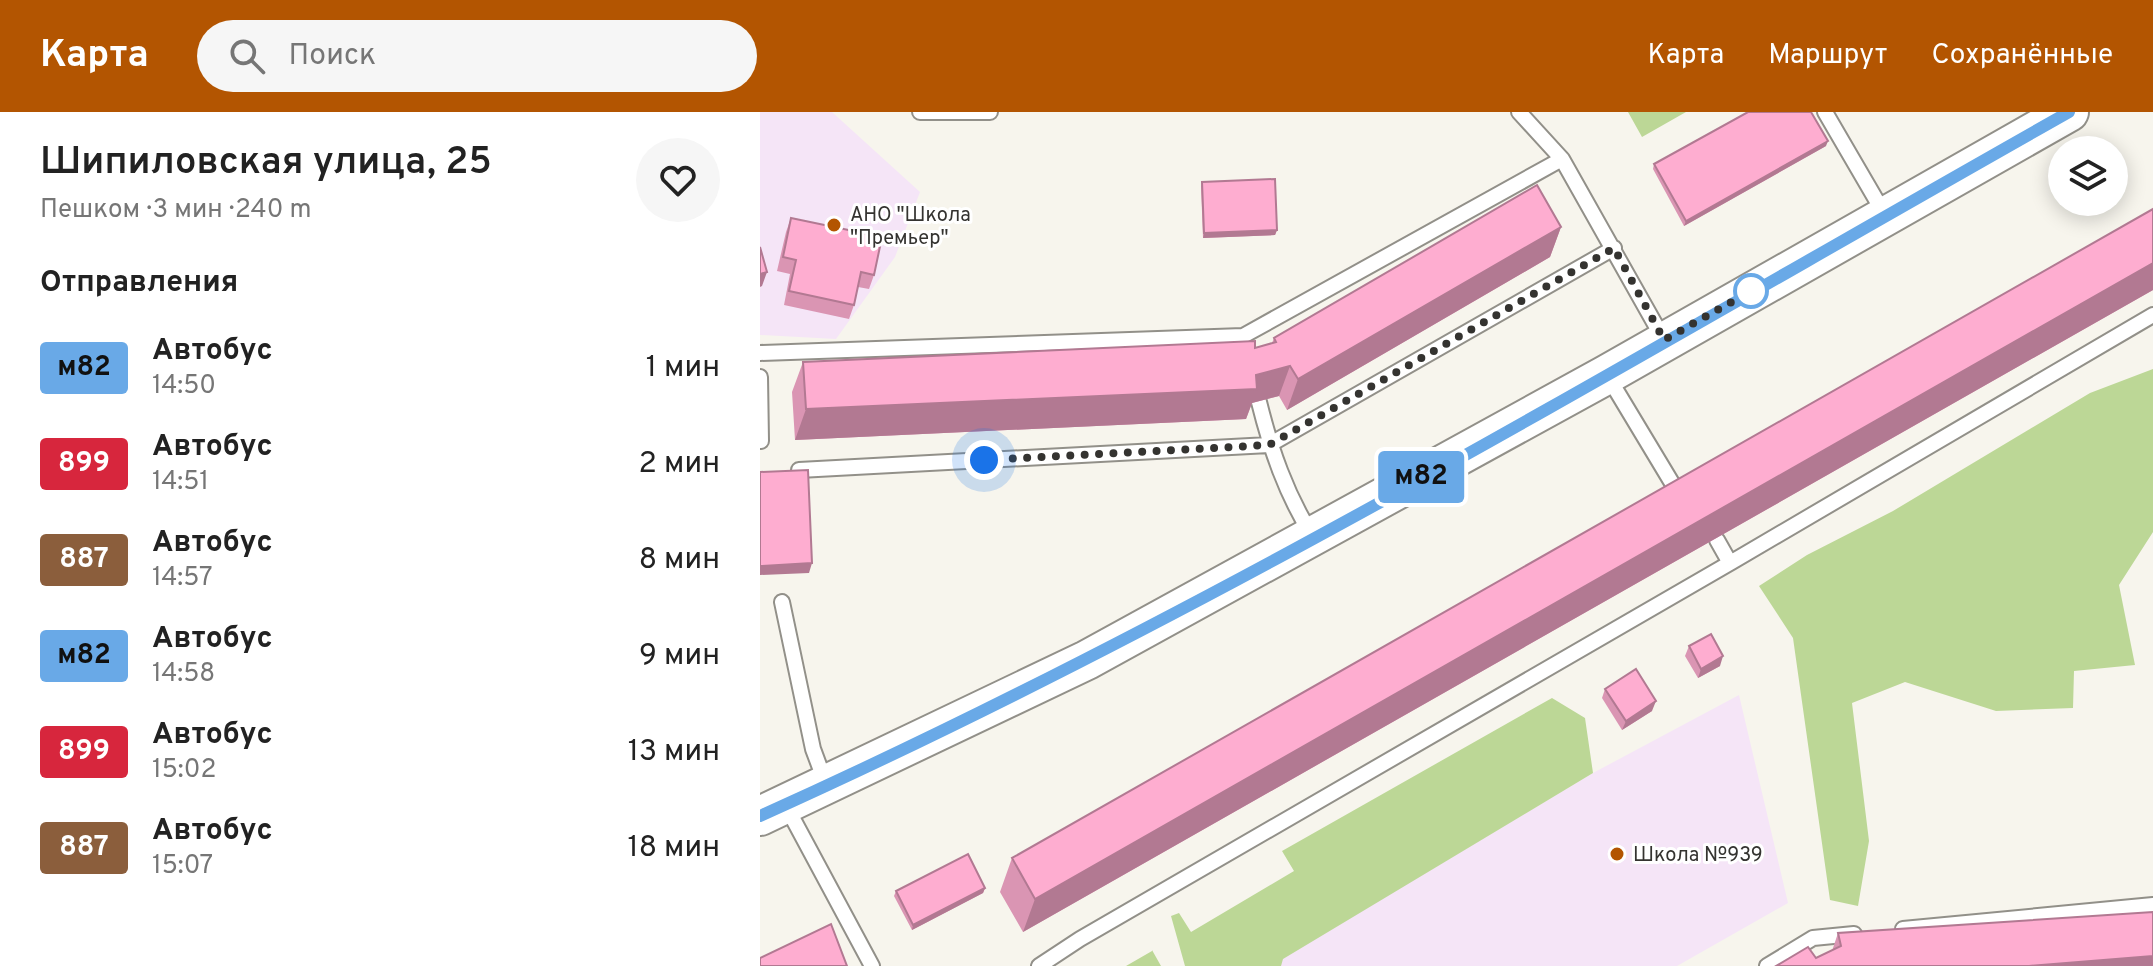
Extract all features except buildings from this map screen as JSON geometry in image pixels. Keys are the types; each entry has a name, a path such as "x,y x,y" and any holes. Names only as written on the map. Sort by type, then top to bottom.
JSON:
{"main road":[{"path":"772,810 1087,660 1606,375 2069,112"}],"lane":[{"path":"920,112 990,112"},
{"path":"1519,112 1562,159 1664,340"},
{"path":"1825,112 1885,215"},
{"path":"760,353 1244,342 1562,159"},
{"path":"799,470 1269,445 1614,248"},
{"path":"1039,966 1080,939 2153,315"},
{"path":"1606,375 1683,503"},
{"path":"760,377 761,441"},
{"path":"1259,402 1269,445 1292,504 1313,537"},
{"path":"1717,540 1730,563"},
{"path":"782,602 813,749 826,784"},
{"path":"772,810 872,966"},
{"path":"1890,930 2153,905"},
{"path":"1767,966 1813,938 1875,932"}],"shaded area":[{"name":"АНО \"Школа \"Премьер\"","path":"760,112 832,112 920,192 895,257 836,339 760,335"},
{"name":"Школа №939","path":"1739,695 1788,903 1677,966 1270,966 1593,773"}],"green space":[{"path":"1628,112 1686,112 1642,137"},
{"path":"2153,369 2153,532 2119,585 2135,665 2074,671 2073,708 1996,711 1905,682 1852,703 1869,841 1858,906 1830,900 1793,638 1759,586 1807,555 1893,511 2090,393"},
{"path":"1552,698 1585,718 1593,773 1283,959 1281,966 1185,966 1171,916 1179,913 1191,932 1294,871 1282,851"},
{"path":"1152,951 1161,966 1126,966"}],"bus line":[{"name":"м82","path":"760,816 1087,660 1606,375 2069,112"}],"place":[{"name":"АНО \"Школа \"Премьер\"","path":"834,225"},
{"name":"Школа №939","path":"1617,854"}],"route":[{"path":"984,460 1269,445 1614,248 1664,340 1751,291"}]}
